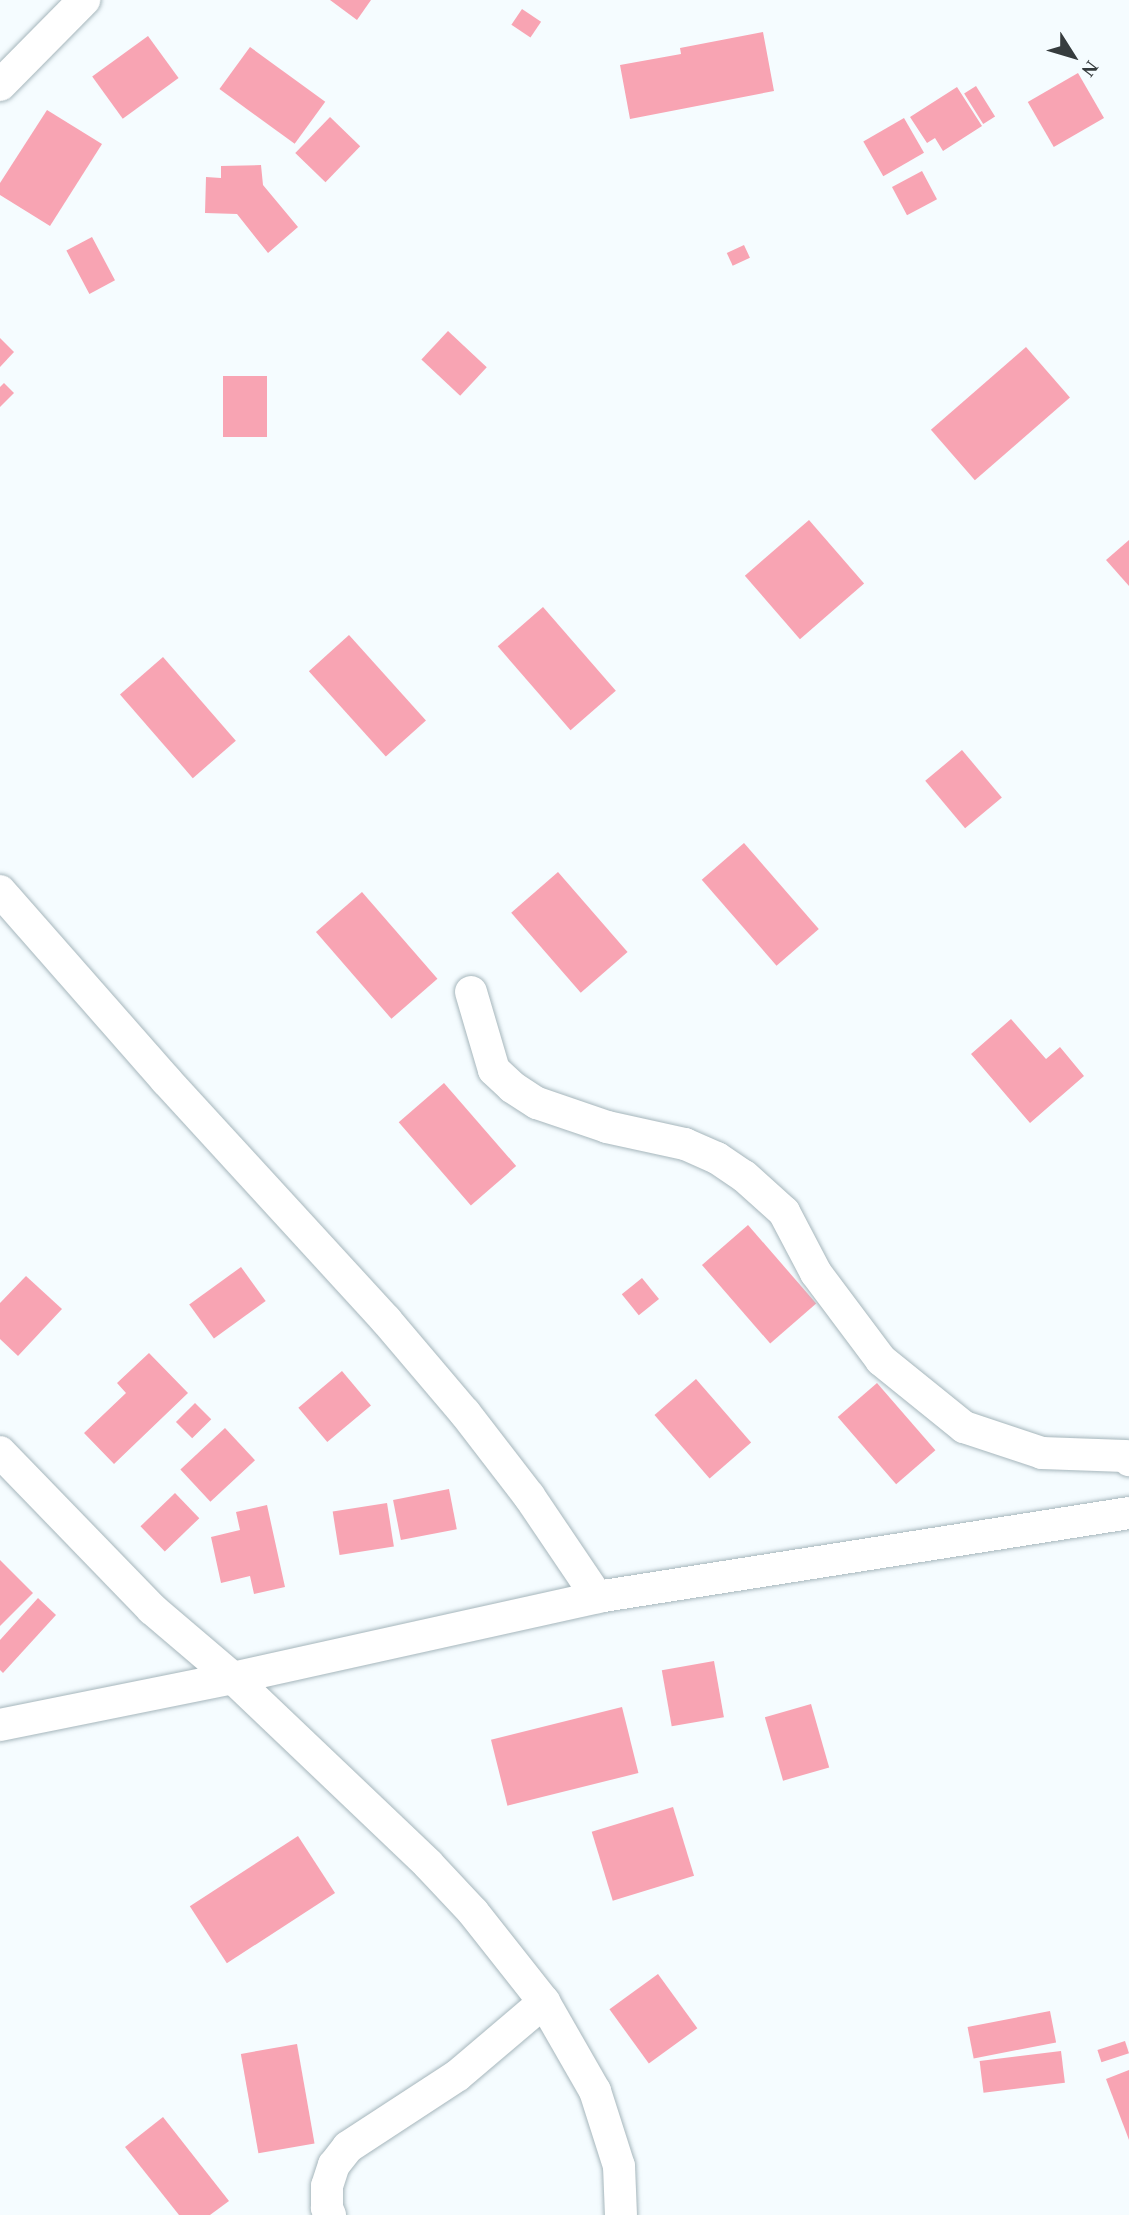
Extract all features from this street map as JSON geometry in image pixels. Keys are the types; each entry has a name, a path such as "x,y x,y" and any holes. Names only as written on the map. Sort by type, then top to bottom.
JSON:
{"street":[{"path":"0,85 60,21 84,0"},
{"path":"0,891 166,1080 386,1320 465,1413 530,1496 597,1597"},
{"path":"471,992 494,1070 512,1087 537,1102 607,1127 685,1144 717,1158 744,1176 784,1212 816,1273 881,1360 964,1427 1042,1453 1125,1456 1129,1460"},
{"path":"0,1452 152,1609 233,1678 428,1864 473,1912 544,2002 595,2091 619,2166 621,2215"},
{"path":"0,1725 233,1678 597,1597 1129,1513"},
{"path":"330,2215 327,2208 327,2186 334,2165 348,2147 458,2075 544,2002"}],"building":[{"path":"330,0 371,0 357,20"},
{"path":"522,9 541,22 530,38 511,25"},
{"path":"763,32 774,91 630,119 620,65 681,54 680,48"},
{"path":"148,36 179,78 123,119 92,77"},
{"path":"250,47 325,102 295,144 219,89"},
{"path":"1078,73 1104,118 1054,147 1028,102"},
{"path":"976,86 995,117 983,124 964,93"},
{"path":"957,87 982,126 943,151 935,138 927,143 910,117"},
{"path":"47,110 102,144 50,226 0,195 0,183"},
{"path":"330,117 360,146 325,182 295,153"},
{"path":"904,118 924,153 883,176 863,142"},
{"path":"261,165 263,185 298,227 268,253 237,214 205,213 206,177 221,178 221,166"},
{"path":"922,171 937,199 907,215 892,187"},
{"path":"92,237 115,280 89,294 66,251"},
{"path":"744,245 750,258 733,266 727,253"},
{"path":"448,331 487,367 460,396 421,360"},
{"path":"0,338 14,352 0,367"},
{"path":"1026,347 1070,398 975,480 931,430"},
{"path":"223,376 267,376 267,437 223,437"},
{"path":"4,383 14,393 0,407 0,387"},
{"path":"809,520 864,583 800,639 745,576"},
{"path":"1129,540 1129,586 1106,560"},
{"path":"543,607 616,691 571,730 498,646"},
{"path":"349,635 426,720 386,757 309,671"},
{"path":"163,657 236,741 193,778 120,694"},
{"path":"962,750 1002,797 965,828 925,781"},
{"path":"744,843 819,929 777,966 702,880"},
{"path":"558,872 628,952 581,993 511,913"},
{"path":"362,892 437,979 391,1019 316,932"},
{"path":"1011,1019 1046,1059 1060,1047 1084,1076 1030,1123 971,1054"},
{"path":"444,1083 516,1166 471,1205 399,1122"},
{"path":"748,1225 816,1303 770,1344 702,1265"},
{"path":"241,1267 266,1301 214,1339 189,1305"},
{"path":"26,1276 62,1309 18,1356 0,1339 0,1303"},
{"path":"642,1278 659,1299 639,1315 622,1294"},
{"path":"149,1353 188,1393 114,1464 84,1433 126,1393 117,1383"},
{"path":"342,1371 371,1405 327,1442 298,1408"},
{"path":"696,1379 751,1442 710,1478 654,1415"},
{"path":"877,1383 935,1450 896,1484 838,1417"},
{"path":"195,1403 211,1419 192,1438 176,1422"},
{"path":"225,1428 255,1460 210,1502 180,1470"},
{"path":"449,1489 457,1529 401,1540 393,1500"},
{"path":"175,1493 199,1518 165,1552 140,1526"},
{"path":"387,1503 394,1546 340,1555 333,1512"},
{"path":"267,1505 285,1587 254,1594 250,1576 221,1583 211,1537 240,1530 236,1512"},
{"path":"0,1560 33,1593 0,1626"},
{"path":"38,1598 56,1615 3,1673 0,1670 0,1640"},
{"path":"714,1661 724,1717 672,1726 662,1670"},
{"path":"811,1704 829,1767 783,1781 765,1717"},
{"path":"622,1707 638,1773 507,1806 491,1740"},
{"path":"673,1807 694,1876 613,1901 592,1832"},
{"path":"298,1836 335,1893 227,1963 190,1906"},
{"path":"658,1974 697,2028 649,2063 609,2009"},
{"path":"1050,2011 1056,2042 974,2058 968,2027"},
{"path":"1125,2041 1129,2053 1101,2062 1097,2050"},
{"path":"297,2044 315,2143 258,2153 241,2054"},
{"path":"1061,2051 1065,2083 984,2093 980,2061"},
{"path":"1129,2070 1129,2140 1106,2079"},
{"path":"163,2117 229,2201 210,2215 179,2215 125,2147"}]}
